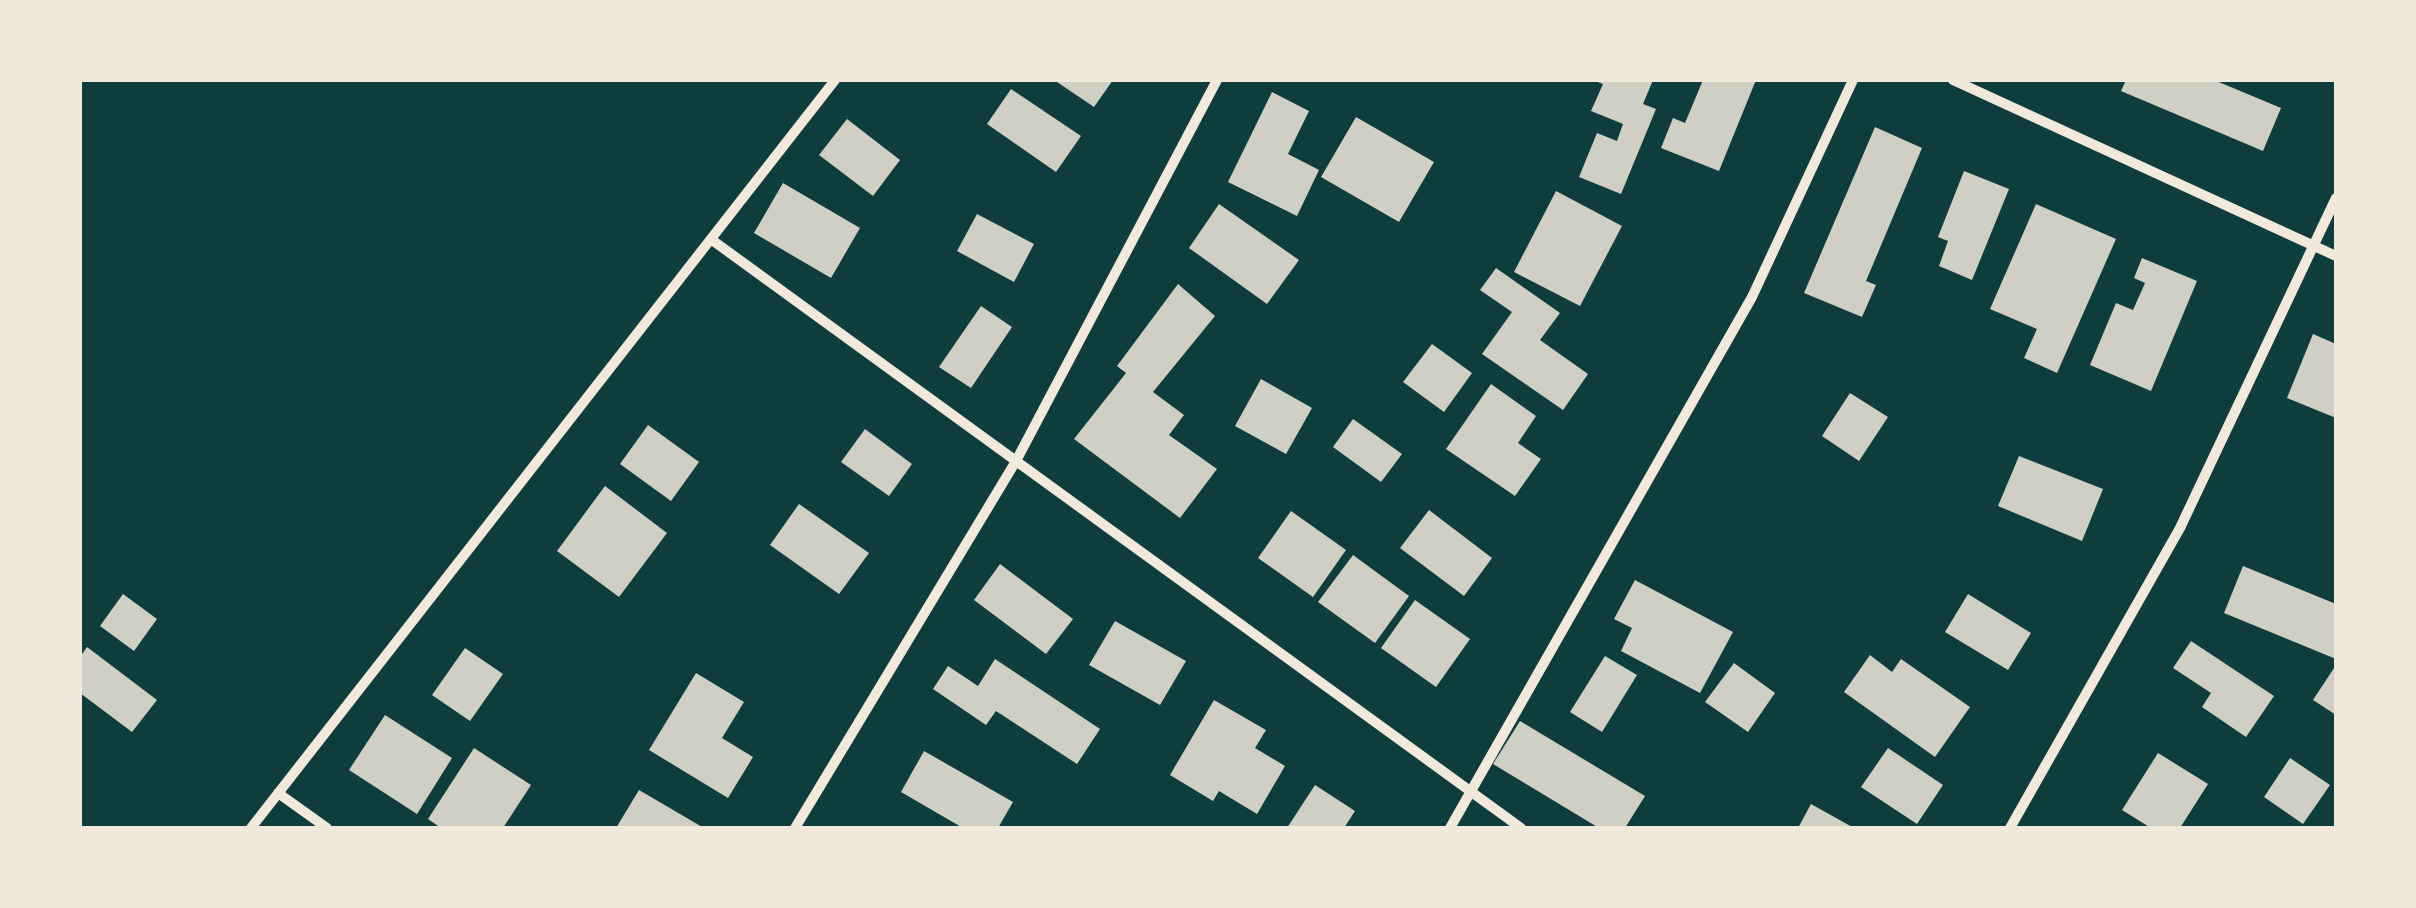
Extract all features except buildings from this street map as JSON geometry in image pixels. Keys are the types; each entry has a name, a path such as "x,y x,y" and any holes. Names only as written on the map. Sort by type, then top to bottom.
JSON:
{"street":[{"path":"251,828 835,80"},
{"path":"795,828 1016,461 1217,80"},
{"path":"1450,828 1752,297 1852,80"},
{"path":"1953,80 2336,256"},
{"path":"2010,828 2180,528 2336,198"},
{"path":"712,240 1521,828"},
{"path":"278,792 327,828"}]}
